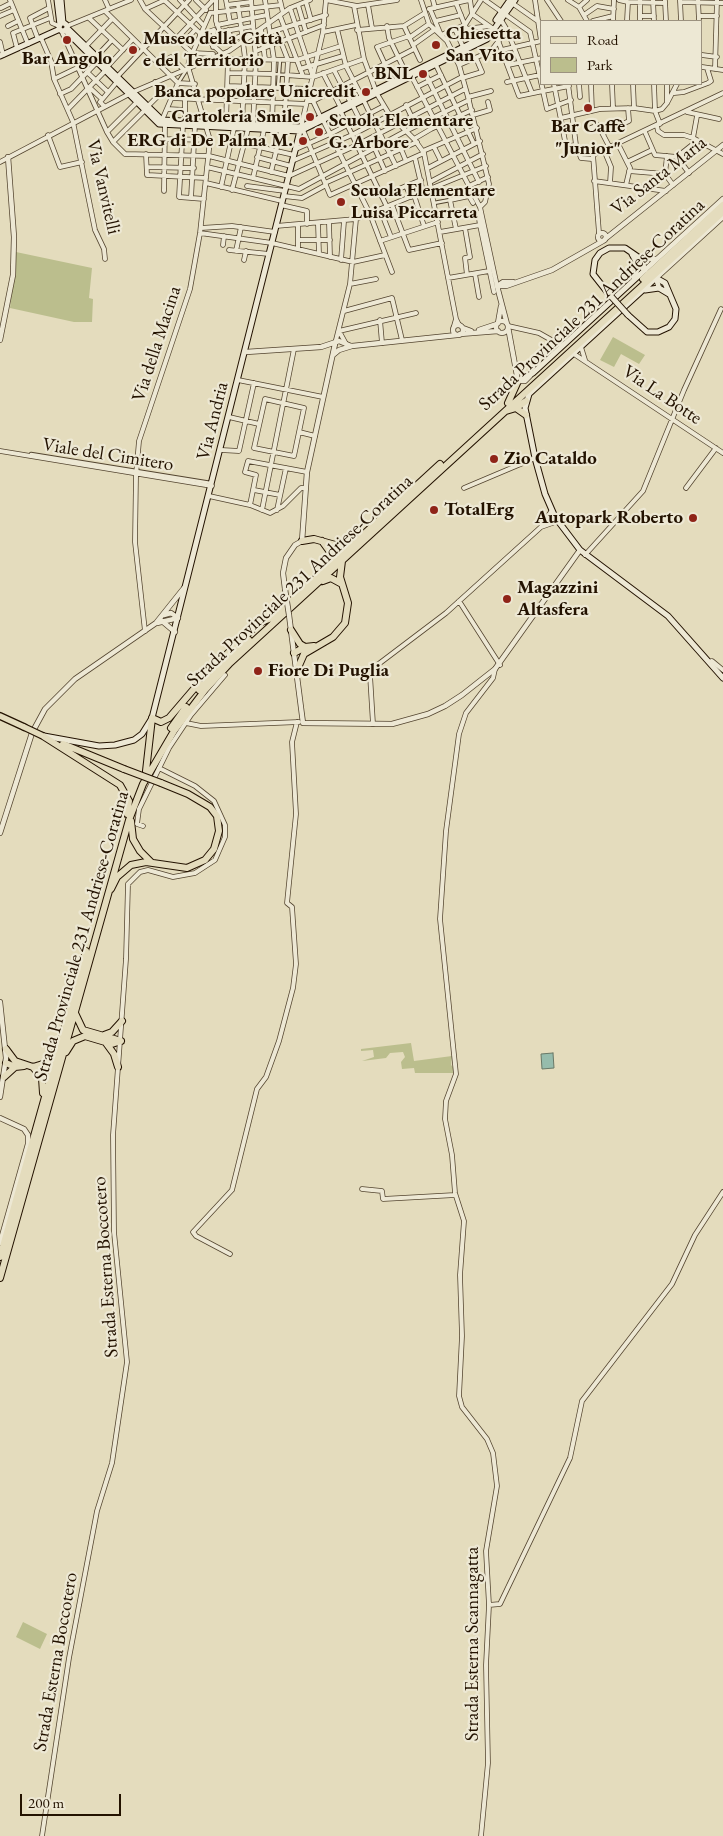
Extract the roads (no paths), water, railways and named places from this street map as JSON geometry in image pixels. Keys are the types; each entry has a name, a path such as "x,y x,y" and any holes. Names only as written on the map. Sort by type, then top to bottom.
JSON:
{"highway":[{"name":"Strada Provinciale 231 Andriese-Coratina","path":"0,1278 57,1071 71,1010 95,937 129,820 142,788 170,738 205,690 230,662 352,543 508,403 723,205"},
{"name":"Strada Provinciale 231 Andriese-Coratina","path":"0,1257 124,826 136,790 168,733 198,691 219,666 310,585 342,560 723,212"},
{"path":"508,403 518,382"},
{"path":"503,412 516,408 526,402"},
{"path":"516,408 526,415"},
{"path":"302,541 314,539 339,546 352,543"},
{"path":"310,585 329,561 330,552 322,542"},
{"path":"294,653 316,646 333,636 345,624 348,603 340,572 342,560"},
{"path":"310,585 331,578 342,584"},
{"path":"146,770 152,718 160,722 169,718 203,679 254,628 267,619 274,617"},
{"path":"291,630 305,650"},
{"path":"297,670 305,650"},
{"path":"43,736 188,794 210,807 217,816 219,837 210,855 193,866 172,868 152,863 132,865 118,877 95,937"},
{"path":"43,736 120,785 129,801 124,826"},
{"path":"142,788 132,820 131,833 140,851 152,863"},
{"path":"71,1010 83,1030 101,1036 112,1037 121,1042"},
{"path":"6,1063 33,1068 46,1063 52,1056 71,1010"},
{"path":"101,1036 112,1032 122,1020"},
{"path":"57,1071 69,1046 78,1038 90,1036 106,1043 116,1044 121,1042"},
{"path":"106,1043 114,1054 118,1067"},
{"path":"6,1049 15,1064"},
{"path":"4,1077 15,1064"},
{"path":"33,1068 42,1078 44,1090 37,1112 39,1117"}],"main road":[{"path":"59,0 63,27 89,56 96,60"},
{"path":"63,27 162,122 272,126 301,130 453,54 487,40 492,28 501,20 511,1"},
{"path":"377,92 394,82 436,65 486,36 504,13"},
{"path":"2,55 63,27"},
{"path":"131,93 137,102 146,108"},
{"path":"184,123 264,130 283,128"},
{"name":"Via Andria","path":"152,718 301,130"},
{"path":"518,382 533,373 562,346 634,280 645,270 641,259 620,247 609,248 600,253 595,260 593,274 608,293 628,315 648,332 664,330 673,322 676,314 675,305 665,283 656,278 642,291 581,347 574,354 529,394 526,402 526,415 536,458 552,510 558,521 585,555 668,616 723,678"},
{"path":"630,252 638,265 634,280"},
{"path":"642,291 659,288 670,295"},
{"path":"0,716 43,736 99,746 115,746 134,740 142,734 152,718"}],"street":[{"path":"48,0 52,22 63,27 131,0"},
{"path":"105,0 107,10 112,19 178,83 193,84"},
{"path":"140,0 145,9 192,53 211,56"},
{"path":"145,9 164,0 228,59 297,60 341,46"},
{"path":"180,0 204,26"},
{"path":"101,100 189,0"},
{"path":"196,0 210,13 266,7 281,2 281,14 285,28 303,76"},
{"path":"177,38 214,0"},
{"path":"214,0 217,25 220,32 254,26"},
{"path":"226,0 230,22"},
{"path":"265,0 274,60 272,126"},
{"path":"397,0 355,6 326,0 323,32 301,130 330,195 415,158 434,147 477,128"},
{"path":"357,0 355,6 357,27 364,60 377,92 389,114 416,140 424,152 459,334"},
{"path":"421,0 429,24 441,35"},
{"path":"433,0 433,8 441,35 459,65 486,166 490,188 485,202 480,207"},
{"path":"323,32 357,27 404,26 433,8 469,0 472,12 492,28 519,96 543,91 554,86 568,85 576,145 581,158 592,159"},
{"path":"466,27 472,12 482,0"},
{"path":"486,0 530,32 540,75 507,82"},
{"path":"535,0 540,23"},
{"path":"546,0 560,20"},
{"path":"568,0 579,7 586,20"},
{"path":"579,7 587,0"},
{"path":"613,19 614,0"},
{"path":"619,0 665,1 666,20"},
{"path":"227,5 251,1 256,51 253,125"},
{"path":"0,162 104,106 189,65 221,54 244,42 290,8 308,1 311,20"},
{"path":"511,1 540,23"},
{"path":"627,20 628,1"},
{"path":"640,1 640,20"},
{"path":"654,1 654,20"},
{"path":"681,20 680,1 723,3"},
{"path":"1,8 11,2 28,44"},
{"path":"454,2 472,43"},
{"path":"698,2 699,19 717,16"},
{"path":"715,69 717,57 717,2"},
{"path":"238,4 245,58 242,125"},
{"path":"298,5 306,32"},
{"path":"368,5 372,28"},
{"path":"584,15 597,6 614,9"},
{"name":"Via Vanvitelli","path":"49,8 30,18 51,61 54,79 73,122 95,230 104,249 105,259"},
{"path":"290,8 305,58 313,77"},
{"path":"0,16 14,10"},
{"path":"164,191 164,139 162,122 178,83 189,65 192,53 210,13"},
{"path":"217,25 267,15"},
{"path":"270,32 326,15"},
{"path":"436,21 461,15"},
{"path":"640,16 654,16"},
{"path":"17,48 13,33 50,18"},
{"path":"89,18 123,50"},
{"path":"85,47 112,19"},
{"path":"415,19 421,30"},
{"path":"501,20 507,30 532,93"},
{"path":"8,26 18,21"},
{"path":"394,82 377,47 409,37 429,24"},
{"path":"256,51 324,25"},
{"path":"387,26 398,57 417,87 480,207 501,305 518,370 518,382 525,381 533,373"},
{"path":"404,26 420,60"},
{"path":"63,27 77,68 107,132 113,142 125,154 194,154 209,156 289,176 357,145 378,130 465,88"},
{"path":"441,35 466,27 492,28"},
{"path":"261,29 265,59"},
{"path":"337,29 346,66 374,122"},
{"path":"455,29 463,48"},
{"path":"182,43 195,30"},
{"path":"200,35 214,30 211,56"},
{"path":"228,30 232,40 242,35"},
{"path":"155,82 172,98 306,103 398,57 414,47 434,30"},
{"path":"459,65 491,51 507,30"},
{"path":"68,110 132,39"},
{"path":"60,94 71,89 82,78 112,40"},
{"path":"502,50 540,41"},
{"path":"0,42 2,55"},
{"path":"271,172 283,128 285,103 288,60 281,42"},
{"path":"703,55 717,57"},
{"path":"54,79 77,68 89,56"},
{"path":"300,69 343,56"},
{"path":"160,64 171,57 183,69"},
{"path":"257,157 274,161 292,161 352,135 446,85 482,72 476,58"},
{"path":"226,124 228,59"},
{"path":"508,65 540,59"},
{"path":"278,87 280,60"},
{"path":"228,73 313,77 364,60"},
{"name":"Via della Macina","path":"145,631 135,542 136,473 140,441 190,289 201,228 209,156 210,140 189,65"},
{"path":"436,65 474,144"},
{"path":"703,68 723,70"},
{"path":"703,85 710,81 707,68"},
{"path":"334,70 364,128"},
{"path":"424,71 479,182"},
{"path":"504,73 510,71"},
{"path":"87,72 108,92"},
{"path":"324,73 372,177 404,232 409,250 442,243"},
{"path":"417,87 441,75"},
{"path":"542,85 547,109 570,100"},
{"path":"579,85 580,97"},
{"path":"591,85 592,110"},
{"path":"612,85 613,108"},
{"path":"633,85 634,108"},
{"path":"654,85 655,111 659,125 658,131 664,135 684,135 693,138 723,154"},
{"path":"667,85 667,104"},
{"path":"561,118 592,110 613,108 655,111 662,109 667,104 677,85"},
{"path":"674,93 684,92 703,85"},
{"path":"228,86 310,89"},
{"path":"554,86 566,146 576,145"},
{"path":"88,88 101,100 104,106"},
{"path":"113,142 164,90"},
{"path":"246,186 284,196 469,98 491,91"},
{"path":"602,236 594,181 593,155 687,112 723,93"},
{"path":"185,99 179,197 204,199"},
{"path":"312,100 370,214 392,272"},
{"path":"107,132 137,102"},
{"path":"146,154 147,175 193,178 245,193 298,198 400,149 437,126 472,112 490,110 488,102"},
{"path":"406,105 416,126"},
{"path":"296,148 348,126 384,106"},
{"path":"603,134 629,120 628,108"},
{"path":"167,109 185,110"},
{"path":"687,112 697,116 719,119"},
{"path":"693,138 697,116"},
{"path":"588,129 598,124 610,148"},
{"path":"191,198 195,125"},
{"path":"221,187 234,128"},
{"path":"232,190 248,129"},
{"path":"245,193 246,186 255,168 264,130"},
{"path":"378,130 396,166"},
{"path":"644,132 655,155 677,157 697,141"},
{"path":"48,135 60,167 82,162"},
{"path":"164,139 210,140"},
{"path":"232,141 277,151 292,161"},
{"path":"428,168 480,141"},
{"path":"618,144 627,162 629,171 626,186"},
{"name":"Via Santa Maria","path":"497,286 552,270 584,254 602,236 614,231 723,145"},
{"path":"434,147 442,160"},
{"path":"374,149 385,171"},
{"path":"400,149 406,162"},
{"path":"604,150 611,167 610,184"},
{"path":"627,162 652,150"},
{"path":"430,182 483,154"},
{"path":"667,156 665,174 673,185"},
{"path":"0,340 11,283 14,247 14,208 8,157"},
{"path":"677,157 689,173"},
{"path":"415,158 423,192"},
{"path":"207,166 251,177 284,196 307,211 307,224"},
{"path":"201,228 241,227 276,229 356,219 464,177 486,166"},
{"path":"147,167 194,168"},
{"path":"629,171 655,175 665,174"},
{"path":"652,189 655,175"},
{"path":"469,186 488,177"},
{"path":"382,196 421,180"},
{"path":"594,181 666,191"},
{"path":"406,186 424,226"},
{"path":"298,198 299,189"},
{"path":"434,203 469,196 473,203"},
{"path":"450,200 456,229"},
{"path":"638,265 645,270 723,200"},
{"path":"380,210 391,237"},
{"path":"478,213 494,292"},
{"path":"659,288 656,278 723,217"},
{"path":"303,722 283,573 286,558 295,545 302,541 307,472 350,284 356,219"},
{"path":"341,260 344,221"},
{"path":"329,222 330,258"},
{"path":"380,241 438,222"},
{"path":"318,224 319,254"},
{"path":"298,225 298,249"},
{"path":"440,232 480,225"},
{"path":"236,251 241,227"},
{"path":"465,228 470,257 465,258 467,275"},
{"path":"200,233 272,243 353,262 385,255"},
{"path":"223,245 224,236"},
{"path":"252,251 254,240"},
{"path":"298,240 330,240"},
{"path":"229,250 269,254"},
{"path":"244,260 246,251"},
{"path":"641,259 658,258"},
{"path":"665,283 666,269"},
{"path":"448,278 489,271"},
{"path":"474,274 479,297"},
{"path":"494,274 505,284 499,295"},
{"path":"350,284 376,279"},
{"path":"344,311 392,298 398,316 402,340"},
{"path":"501,305 497,323 500,332 512,345"},
{"path":"585,555 643,491 722,309"},
{"path":"339,331 416,313"},
{"path":"380,320 382,343"},
{"path":"441,335 457,328 476,330 503,321 508,326 539,333 562,346"},
{"path":"246,352 335,344 352,346 441,335 500,332 506,331 508,326"},
{"path":"457,328 459,334"},
{"path":"339,331 345,346"},
{"path":"333,356 345,346"},
{"path":"581,347 585,360"},
{"path":"262,510 294,349"},
{"name":"Via La Botte","path":"574,354 723,453"},
{"path":"518,370 525,377"},
{"path":"238,380 323,397"},
{"path":"221,450 239,451 254,383"},
{"path":"265,399 284,402 304,408 294,456 254,448 265,399"},
{"path":"229,417 258,424"},
{"path":"300,432 314,436"},
{"path":"686,488 716,448"},
{"name":"Viale del Cimitero","path":"0,451 212,486"},
{"path":"464,488 536,458"},
{"path":"250,505 256,476 245,472 248,461 307,472"},
{"path":"277,510 286,468"},
{"path":"209,496 250,505 270,513 277,510 301,488 305,488"},
{"path":"254,490 280,495"},
{"path":"373,724 370,675 372,669 425,631 459,601 541,527 552,510"},
{"path":"541,527 558,521"},
{"path":"186,723 201,726 297,722 392,724 428,714 462,695 500,665 580,550"},
{"path":"0,833 32,733 45,709 75,679 156,623 180,594 188,580"},
{"path":"459,601 500,665"},
{"path":"164,614 171,613 178,618"},
{"path":"156,623 178,618"},
{"path":"162,621 174,632"},
{"path":"709,662 712,661 723,670"},
{"name":"Strada Esterna Scannagatta","path":"480,1836 488,1763 486,1665 489,1605 486,1551 496,1502 496,1472 487,1439 462,1408 459,1396 462,1336 460,1275 464,1221 455,1194 452,1155 445,1119 446,1101 456,1074 440,919 446,831 459,734 466,713 493,678 495,669"},
{"path":"143,826 137,824 138,814 169,748 186,723 225,674"},
{"path":"230,1254 196,1236 193,1232 232,1190 257,1089 266,1077 289,1008 296,964 292,907 287,903 296,814 292,742 297,722"},
{"name":"Strada Esterna Boccotero","path":"42,1836 69,1658 96,1512 112,1463 127,1362 114,1232 113,1135 121,1042 128,884 140,872 148,870 173,877 195,873 215,860 225,837 225,825 214,801 195,786 159,768"},
{"path":"0,1002 6,1049 6,1063 0,1097"},
{"path":"0,1118 24,1129 28,1135 28,1144 0,1243"},
{"path":"362,1189 382,1191 383,1200 455,1194"},
{"path":"489,1605 500,1604 570,1458 582,1401 672,1284 695,1235 723,1192"}],"place":[{"name":"Bar Angolo","path":"67,40"},
{"name":"Chiesetta San Vito","path":"436,45"},
{"name":"Museo della Città e del Territorio","path":"133,50"},
{"name":"BNL","path":"423,74"},
{"name":"Banca popolare Unicredit","path":"366,92"},
{"name":"Bar Caffè \"Junior\"","path":"588,108"},
{"name":"Cartoleria Smile","path":"310,117"},
{"name":"Scuola Elementare G. Arbore","path":"319,132"},
{"name":"ERG di De Palma M.","path":"303,141"},
{"name":"Scuola Elementare Luisa Piccarreta","path":"341,202"},
{"name":"Zio Cataldo","path":"494,459"},
{"name":"TotalErg","path":"434,510"},
{"name":"Autopark Roberto","path":"693,518"},
{"name":"Magazzini Altasfera","path":"507,599"},
{"name":"Fiore Di Puglia","path":"258,671"}]}
